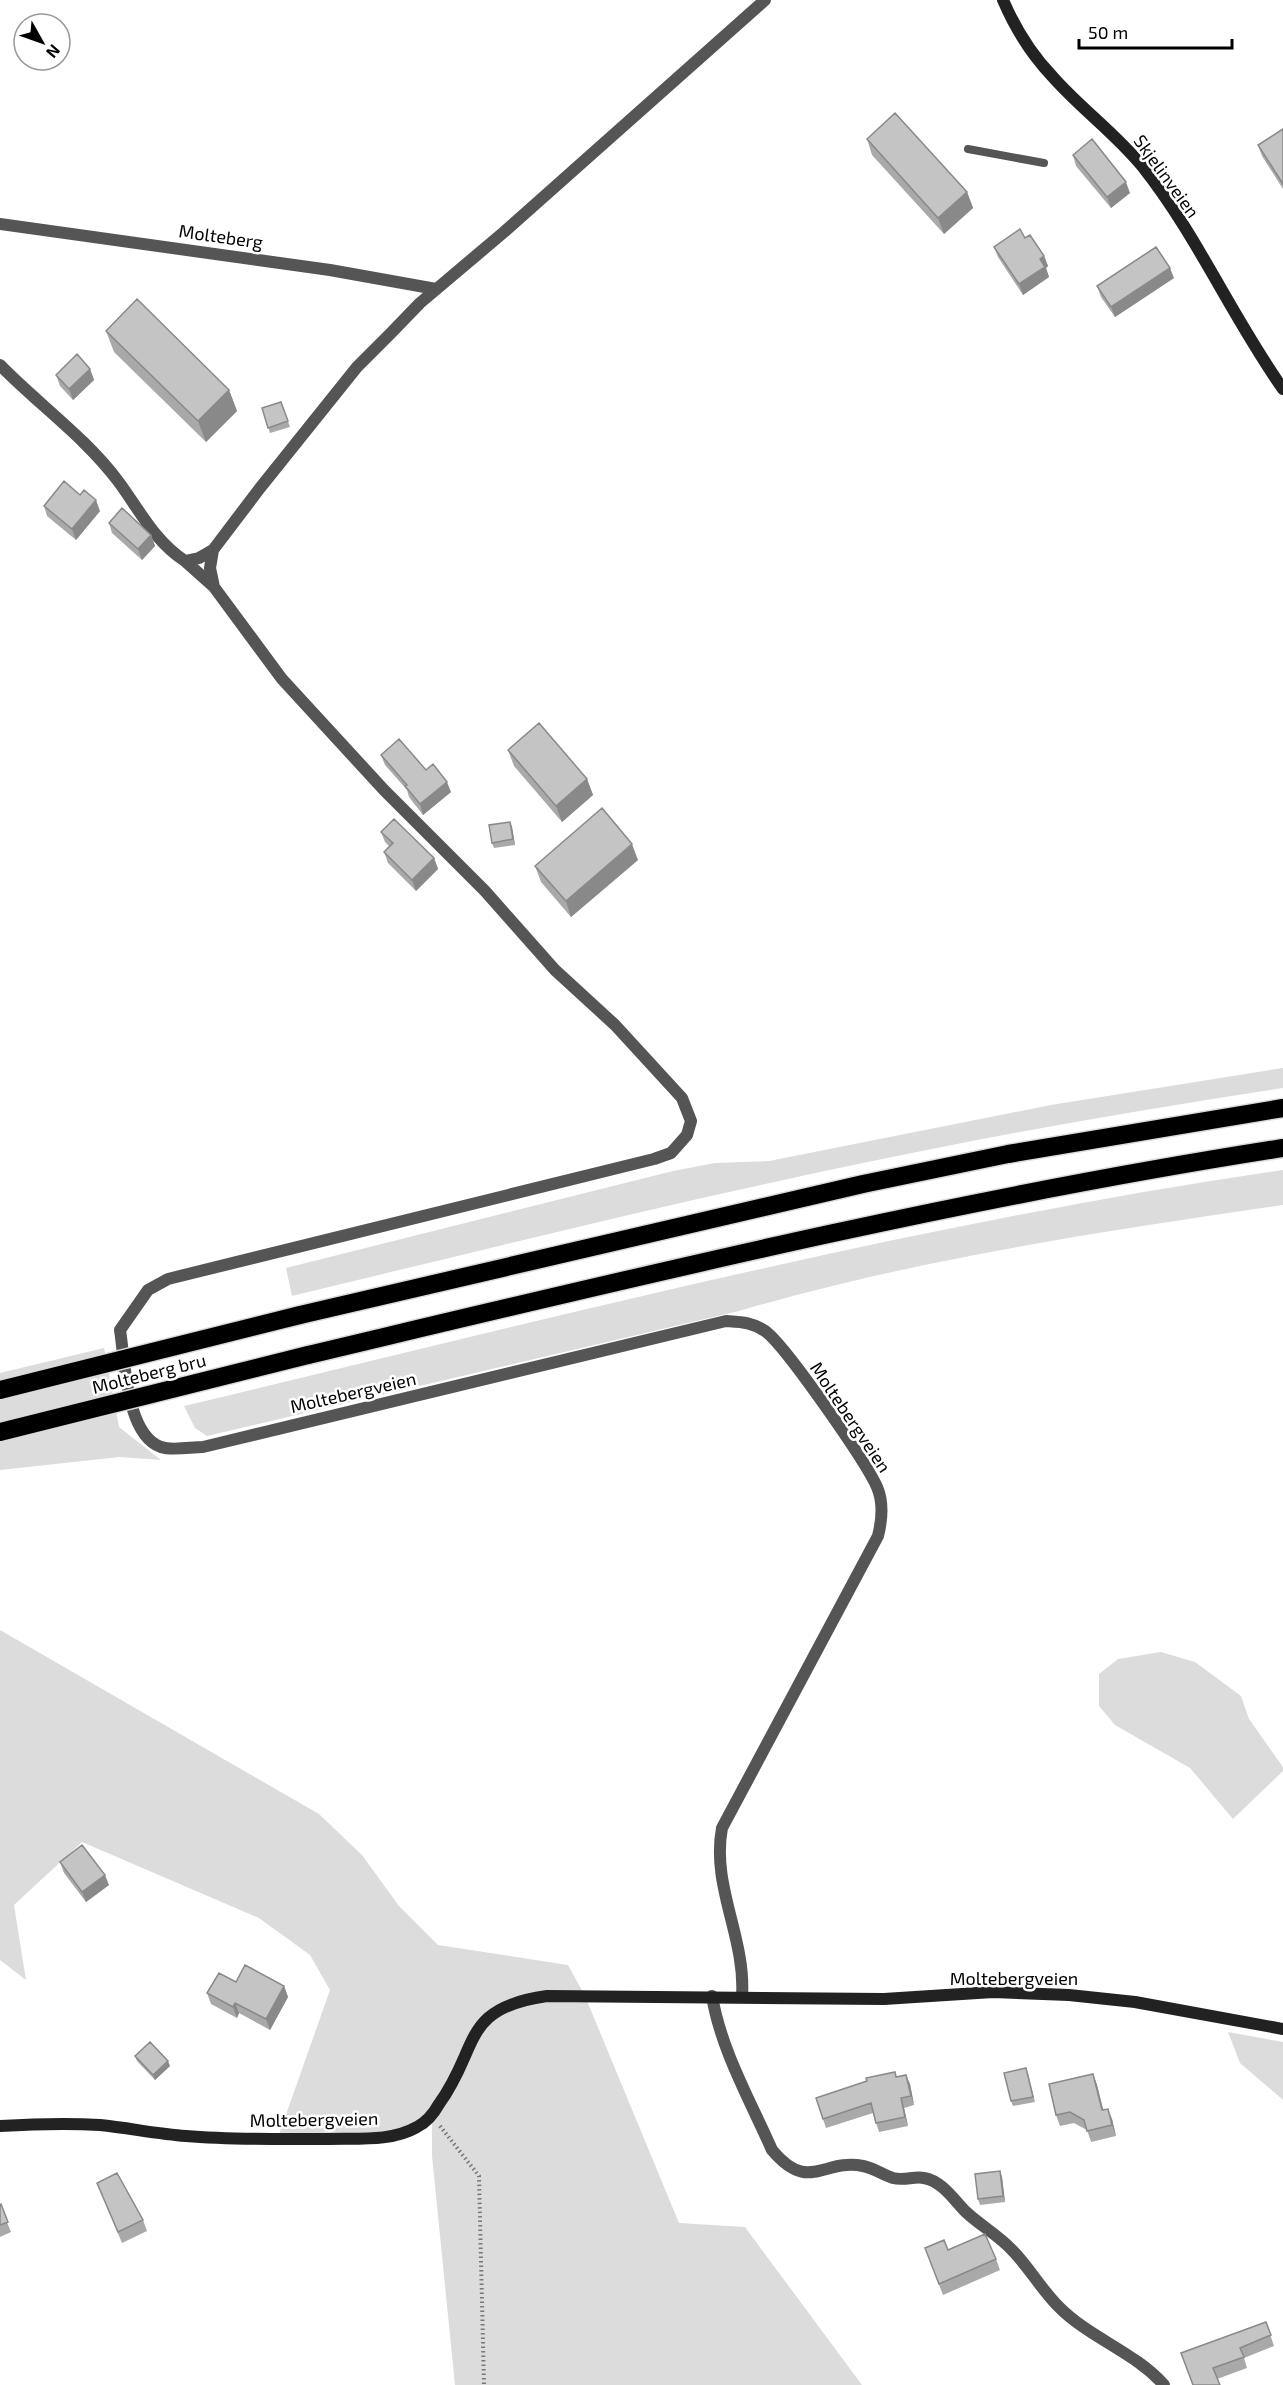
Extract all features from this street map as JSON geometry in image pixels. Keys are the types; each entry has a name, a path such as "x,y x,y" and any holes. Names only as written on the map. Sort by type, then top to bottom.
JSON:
{"highway":[{"name":"Molteberg bru","path":"0,1390 300,1315 863,1184 1031,1150 1283,1108"},
{"name":"Molteberg bru","path":"0,1432 308,1355 866,1224 1143,1170 1283,1148"}],"main road":[{"name":"Skjelinveien","path":"1003,0 1026,42 1053,77 1122,143 1143,168 1181,223 1283,389"},
{"name":"Moltebergveien","path":"0,2126 56,2123 186,2136 277,2140 362,2139 392,2136 417,2127 432,2115 447,2094 469,2043 485,2021 502,2007 525,1999 547,1996 884,1999 993,1992 1069,1995 1135,2002 1283,2029"}],"street":[{"path":"185,561 199,558 213,550 357,367 436,289 765,0"},
{"name":"Molteberg","path":"0,224 330,270 436,289"},
{"path":"0,365 118,480 138,513 172,553 185,561 214,587"},
{"path":"213,550 210,568 214,587"},
{"name":"Moltebergveien","path":"214,587 240,626 282,679 384,790 485,891 555,970 615,1025 682,1098 691,1121 687,1135 671,1153 168,1279 148,1290 120,1330 134,1417 145,1436 162,1448 203,1446 726,1321 752,1323 768,1333 843,1433 877,1487 882,1518 878,1536 722,1828 718,1849 719,1871 742,1964 742,1996"},
{"path":"712,1996 716,2023 724,2043 772,2150 781,2161 793,2170 805,2173 863,2166 890,2177 904,2180 924,2178 938,2183 973,2218 1011,2248 1040,2287 1074,2322 1153,2373 1164,2385"}],"lane":[{"path":"968,149 1044,163"}],"path":[{"path":"432,2115 478,2176 484,2385"}],"shaded area":[{"path":"1283,1068 1283,1088 993,1137 786,1179 292,1296 286,1268 673,1171 715,1163 769,1161 1051,1105"},
{"path":"1283,1170 1283,1205 1077,1237 873,1276 739,1311 207,1436 195,1428 184,1406 594,1307 868,1245 1144,1192"},
{"path":"104,1348 119,1427 161,1460 120,1457 0,1470 0,1373"},
{"path":"0,1630 319,1814 362,1855 399,1906 438,1945 568,1965 585,1996 679,2223 745,2227 862,2385 455,2385 432,2156 432,2116 392,2136 277,2140 330,1990 310,1955 259,1918 82,1842 14,1905 26,1980 0,1960"},
{"path":"1161,1652 1195,1662 1241,1696 1249,1719 1283,1767 1283,1771 1233,1819 1190,1768 1115,1725 1099,1706 1099,1674 1118,1659"},
{"path":"1228,2032 1283,2042 1283,2100 1240,2063"}],"building":[{"path":"895,113 967,192 938,218 867,139"},
{"path":"1283,129 1283,184 1258,145"},
{"path":"1092,139 1126,182 1107,197 1073,155"},
{"path":"1020,229 1025,238 1030,235 1044,256 1040,259 1045,267 1019,284 994,247"},
{"path":"1156,247 1170,268 1111,307 1097,286"},
{"path":"137,299 229,390 198,421 106,331"},
{"path":"77,354 90,369 69,389 56,375"},
{"path":"281,402 288,421 268,428 262,408"},
{"path":"64,481 80,495 84,490 96,500 72,529 44,506"},
{"path":"122,508 151,535 138,549 109,523"},
{"path":"539,723 587,779 556,806 508,750"},
{"path":"399,739 426,770 433,764 447,782 420,804 381,755"},
{"path":"602,808 632,844 566,901 535,866"},
{"path":"394,819 434,858 412,880 384,852 393,843 381,832"},
{"path":"510,822 513,839 492,843 489,825"},
{"path":"82,1845 105,1875 82,1892 60,1862"},
{"path":"245,1965 284,1986 266,2019 235,2003 233,2007 207,1993 219,1973 236,1982"},
{"path":"150,2042 168,2061 153,2075 135,2056"},
{"path":"1026,2068 1033,2097 1011,2101 1004,2073"},
{"path":"895,2072 896,2077 906,2075 911,2096 901,2098 905,2117 876,2123 871,2103 823,2119 816,2098 867,2081 866,2078"},
{"path":"1093,2074 1102,2110 1108,2109 1112,2125 1087,2131 1084,2120 1070,2112 1056,2115 1049,2084"},
{"path":"1000,2171 1003,2196 978,2199 975,2174"},
{"path":"117,2173 143,2220 118,2232 97,2183"},
{"path":"0,2205 8,2222 0,2225"},
{"path":"985,2234 996,2259 939,2284 925,2248 944,2240 948,2250"},
{"path":"1266,2322 1271,2335 1240,2348 1244,2357 1213,2368 1220,2385 1193,2385 1181,2353"}]}
